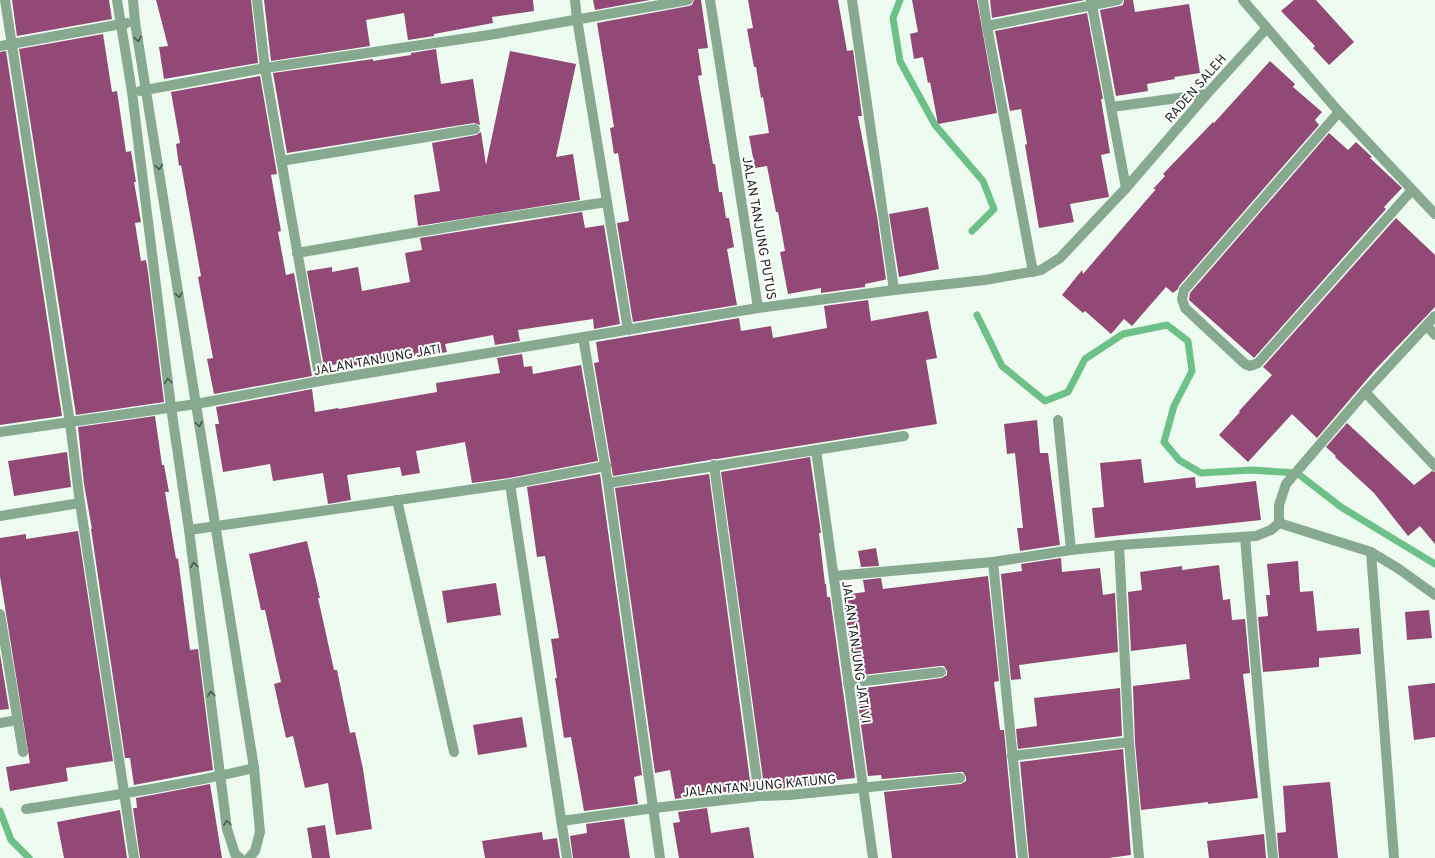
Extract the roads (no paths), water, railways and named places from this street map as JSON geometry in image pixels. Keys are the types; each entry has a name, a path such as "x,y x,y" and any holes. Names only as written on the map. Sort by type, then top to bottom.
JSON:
{"street":[{"path":"5,0 70,423 80,503 134,858"},
{"path":"117,0 132,92 172,408 190,530 227,829 235,854 240,858"},
{"path":"133,0 135,22 254,768 260,832 255,852 249,858"},
{"path":"257,0 265,68 320,381"},
{"path":"575,0 628,330"},
{"path":"132,92 265,68 489,35 688,0"},
{"name":"JALAN TANJUNG PUTUS","path":"710,0 758,308 938,285"},
{"path":"852,0 894,290"},
{"path":"983,0 1033,272"},
{"path":"987,26 1092,3 1118,0"},
{"path":"1243,0 1339,112 1435,214"},
{"path":"1092,3 1126,188"},
{"path":"0,46 135,22"},
{"name":"RADEN SALEH","path":"938,285 985,280 1033,272 1047,267 1060,258 1126,188 1207,94 1267,28"},
{"path":"1112,107 1207,94"},
{"path":"1339,112 1184,290 1182,299 1186,308 1245,364 1250,366 1258,364 1412,190"},
{"path":"281,161 475,129"},
{"path":"297,253 495,219 607,202"},
{"name":"JALAN TANJUNG JATI","path":"0,432 172,408 320,381 758,308"},
{"path":"834,576 993,562 1070,550 1119,545 1256,536 1271,530 1279,523 1280,499 1286,484 1310,458 1365,392 1435,316"},
{"path":"1427,326 1435,335"},
{"path":"583,337 606,466 660,858"},
{"path":"1365,392 1435,466"},
{"path":"1058,420 1070,550"},
{"path":"608,483 904,436"},
{"name":"JALAN TANJUNG JATI VI","path":"816,450 862,788 873,858"},
{"path":"714,465 759,796"},
{"path":"190,530 510,484 606,466"},
{"path":"510,484 567,858"},
{"path":"397,500 454,752"},
{"path":"0,516 80,503"},
{"path":"1279,523 1370,552 1390,562 1435,595"},
{"path":"1245,537 1263,759 1273,858"},
{"path":"1119,545 1129,742 1139,858"},
{"path":"1370,552 1394,858"},
{"path":"993,562 1023,858"},
{"path":"0,614 23,752"},
{"path":"848,683 941,672"},
{"path":"0,723 17,720"},
{"path":"1012,756 1129,742"},
{"path":"26,809 221,776 254,768"},
{"name":"JALAN TANJUNG KATUNG","path":"562,821 654,808 759,796 789,795 960,778"}],"waterway":[{"path":"900,0 893,18 900,61 935,125 983,181 994,209 972,231"},
{"path":"977,315 1002,366 1045,401 1068,392 1085,359 1123,334 1167,325 1188,341 1192,371 1174,406 1164,442 1179,460 1201,473 1251,470 1297,473 1341,507 1435,564"},
{"path":"0,811 11,840 29,858"}]}
